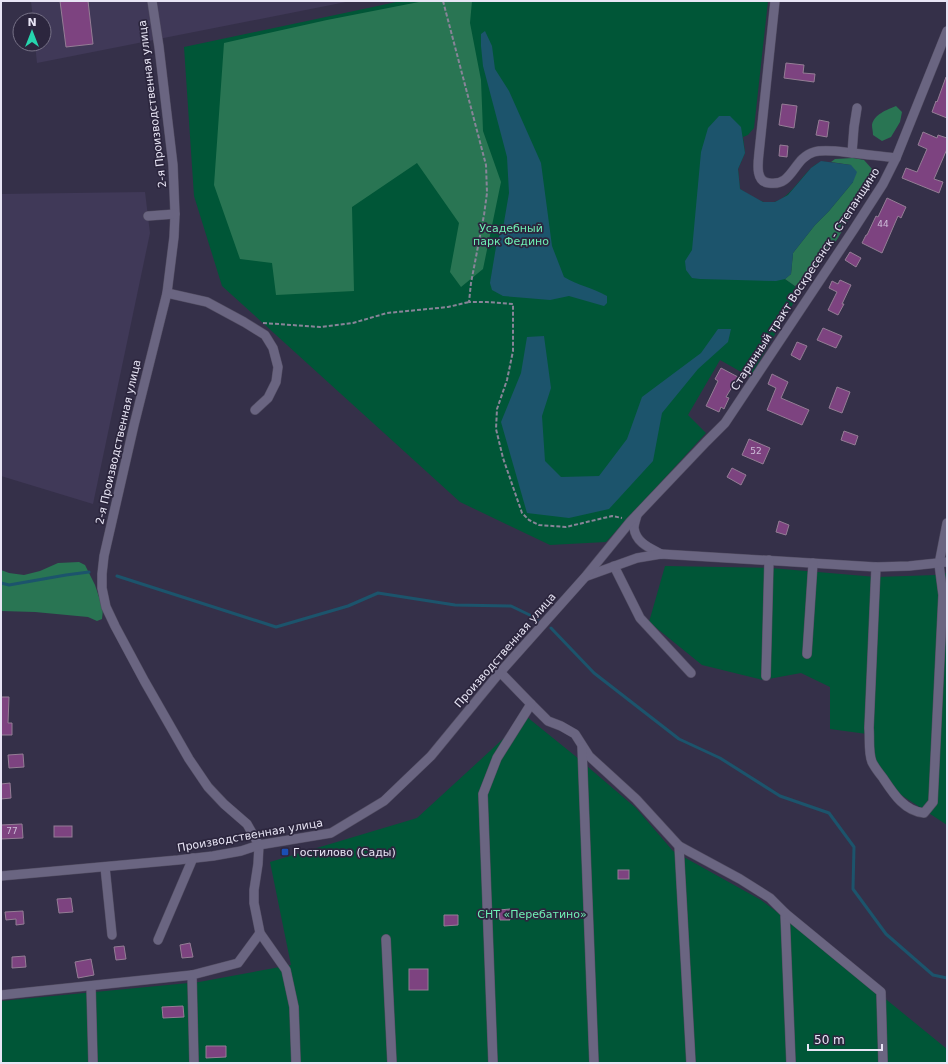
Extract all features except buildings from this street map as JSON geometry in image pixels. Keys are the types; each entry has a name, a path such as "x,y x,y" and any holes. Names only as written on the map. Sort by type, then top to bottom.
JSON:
{"street":[{"name":"2-я Производственная улица","path":"152,1 173,165 175,214 174,237 167,293 134,425 104,556 102,588 106,607 115,626 163,716 189,759 208,786 224,804 247,824 259,845"},
{"path":"775,1 759,153 758,172 762,180 766,183 776,184 783,182 798,163 807,155 815,152 835,151 896,158"},
{"name":"Старинный тракт Воскресенск - Степанщино","path":"634,519 725,423 883,184 896,158 947,32"},
{"path":"852,153 857,108"},
{"path":"148,216 175,214"},
{"path":"167,293 207,302 265,335 273,348 278,367 276,382 268,398 255,410"},
{"path":"634,519 636,536 644,545 661,554"},
{"name":"Производственная улица","path":"1,876 213,856 241,851 259,845 331,833 384,801 431,756 500,672 586,576 634,519"},
{"path":"876,567 869,728 870,752 872,762 898,799 916,812 924,813 933,802 943,595 943,563 947,523"},
{"path":"586,576 637,558 661,554 876,567 943,563"},
{"path":"766,676 769,560"},
{"path":"808,654 813,563"},
{"path":"614,566 640,618 691,673"},
{"path":"500,672 548,722 561,726 575,734 589,756 636,799 679,846 740,879 770,898 785,913 881,992 883,1063"},
{"path":"493,1063 483,794 497,758 531,704"},
{"path":"582,745 594,1063"},
{"path":"259,845 254,903 260,933 286,970 294,1007 296,1063"},
{"path":"679,846 691,1063"},
{"path":"158,940 193,858"},
{"path":"105,867 112,935"},
{"path":"785,913 791,1063"},
{"path":"1,996 192,975 238,963 260,933"},
{"path":"386,939 392,1063"},
{"path":"192,975 194,1063"},
{"path":"91,986 93,1063"}],"path":[{"path":"443,1 486,165 487,193 469,302"},
{"path":"244,322 320,327 353,323 387,313 448,307 469,302 513,304 513,351 507,380 497,409 496,429 503,458 522,513 529,520 539,525 566,527 612,516 634,519"}],"shaded area":[{"path":"31,1 351,1 37,63 36,52 52,52 52,12 32,12"},
{"path":"145,192 150,233 93,504 1,476 1,194"}],"green space":[{"name":"Усадебный парк Федино","path":"401,1 768,1 754,128 748,135 743,137 745,153 738,169 740,189 761,201 774,202 783,198 791,191 812,167 819,163 827,162 837,168 853,182 829,211 815,225 793,253 791,274 785,279 795,286 797,297 750,377 720,360 688,415 706,433 606,542 550,545 460,502 222,286 194,196 184,47"},
{"path":"424,1 472,1 470,23 481,80 483,131 501,182 483,269 461,287 450,272 459,223 417,163 352,207 354,291 276,295 272,263 240,259 214,185 224,43 327,20"},
{"path":"896,106 902,112 900,122 891,137 882,141 873,135 873,121 881,113"},
{"path":"853,158 864,160 872,169 872,178 838,238 813,274 795,286 785,279 791,274 793,253 815,225 829,211 853,182 851,165 831,162 835,159"},
{"path":"79,562 85,565 95,585 103,609 102,619 97,621 88,617 35,612 1,611 1,570 9,573 24,575 40,571 58,563"},
{"path":"665,566 771,568 876,577 936,575 947,573 947,825 886,785 869,765 867,734 830,729 830,687 801,673 763,680 702,665 649,622"},
{"name":"СНТ «Перебатино»","path":"527,717 636,808 673,851 761,900 801,930 947,1049 947,1063 1,1063 1,1001 199,982 291,965 270,862 417,818"}],"water":[{"path":"485,31 492,46 495,69 509,91 541,163 552,246 564,277 607,296 607,303 604,306 569,296 550,300 503,296 492,290 490,283 497,241 503,228 509,193 507,157 483,66 481,34"},
{"path":"719,116 730,116 741,127 745,153 738,169 740,189 763,202 775,202 788,195 811,168 821,161 851,165 857,172 853,182 829,211 815,225 793,253 791,274 785,279 776,281 700,279 692,278 686,270 685,261 692,250 701,152 708,128"},
{"path":"718,329 731,329 728,342 698,369 662,413 653,461 609,509 569,518 527,513 501,422 521,373 527,337 544,336 551,388 542,416 545,461 561,477 599,476 627,439 642,397 701,353"}],"waterway":[{"path":"1,583 9,585 89,572"},
{"path":"117,576 276,627 348,606 378,593 455,605 511,606 538,619"},
{"path":"551,628 594,673 679,739 720,758 780,796 829,813 854,847 853,889 886,934 933,975 947,978"}],"place":[{"name":"Гостилово (Сады)","path":"285,852"}]}
